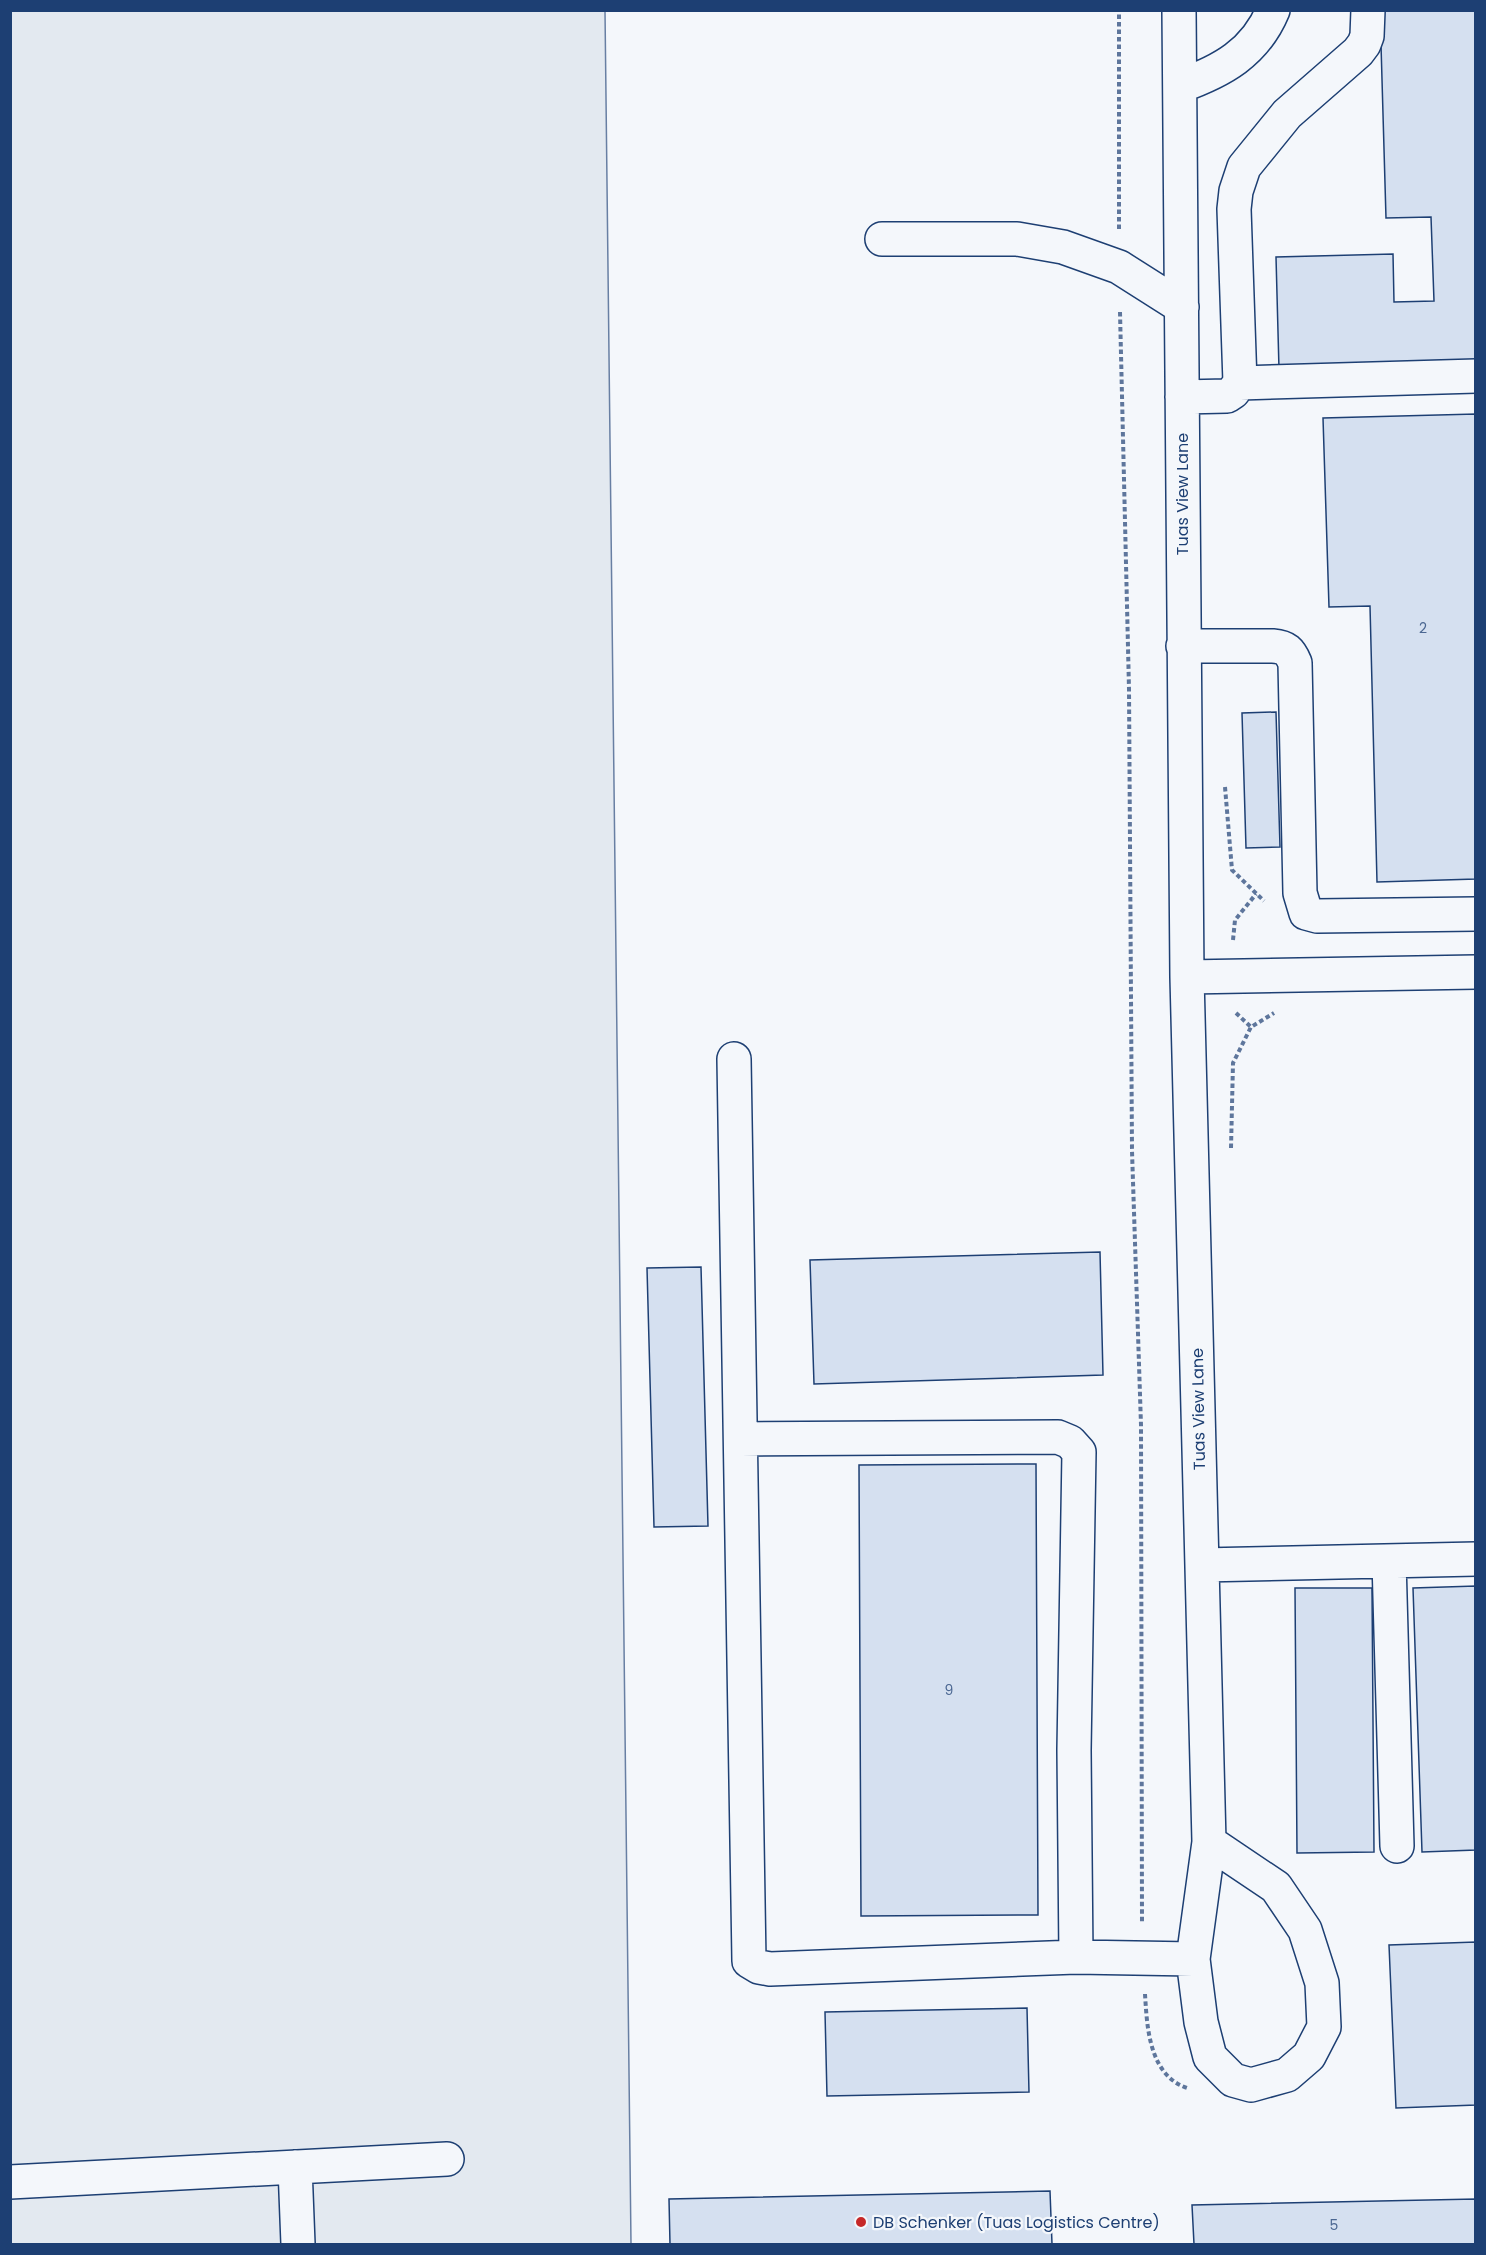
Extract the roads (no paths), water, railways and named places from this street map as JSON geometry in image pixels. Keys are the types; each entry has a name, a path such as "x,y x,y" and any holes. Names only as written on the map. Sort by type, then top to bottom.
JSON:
{"lane":[{"name":"Tuas View Lane","path":"1179,10 1187,976 1209,1842 1193,1959 1201,2022 1210,2057 1233,2080 1251,2085 1287,2075 1310,2056 1323,2027 1322,1983 1305,1929 1276,1887 1209,1842"},
{"path":"1180,86 1209,76 1240,57 1266,27 1273,10"},
{"path":"1182,397 1227,396 1233,392 1239,382 1234,208 1236,191 1244,167 1287,114 1358,52 1367,36 1368,10"},
{"path":"882,239 1017,239 1063,247 1119,267 1182,308"},
{"path":"1239,382 1476,376"},
{"path":"1183,646 1273,646 1285,647 1291,654 1295,663 1300,893 1306,913 1317,916 1476,914"},
{"path":"1187,976 1476,972"},
{"path":"734,1059 749,1961 759,1967 770,1969 1076,1957 1193,1959"},
{"path":"741,1440 1058,1437 1070,1442 1080,1452 1074,1750 1076,1957"},
{"path":"1202,1565 1476,1559"},
{"path":"1389,1561 1397,1846"},
{"path":"10,2182 447,2159"},
{"path":"295,2167 298,2244"}],"place":[{"name":"DB Schenker (Tuas Logistics Centre)","path":"861,2222"}]}
